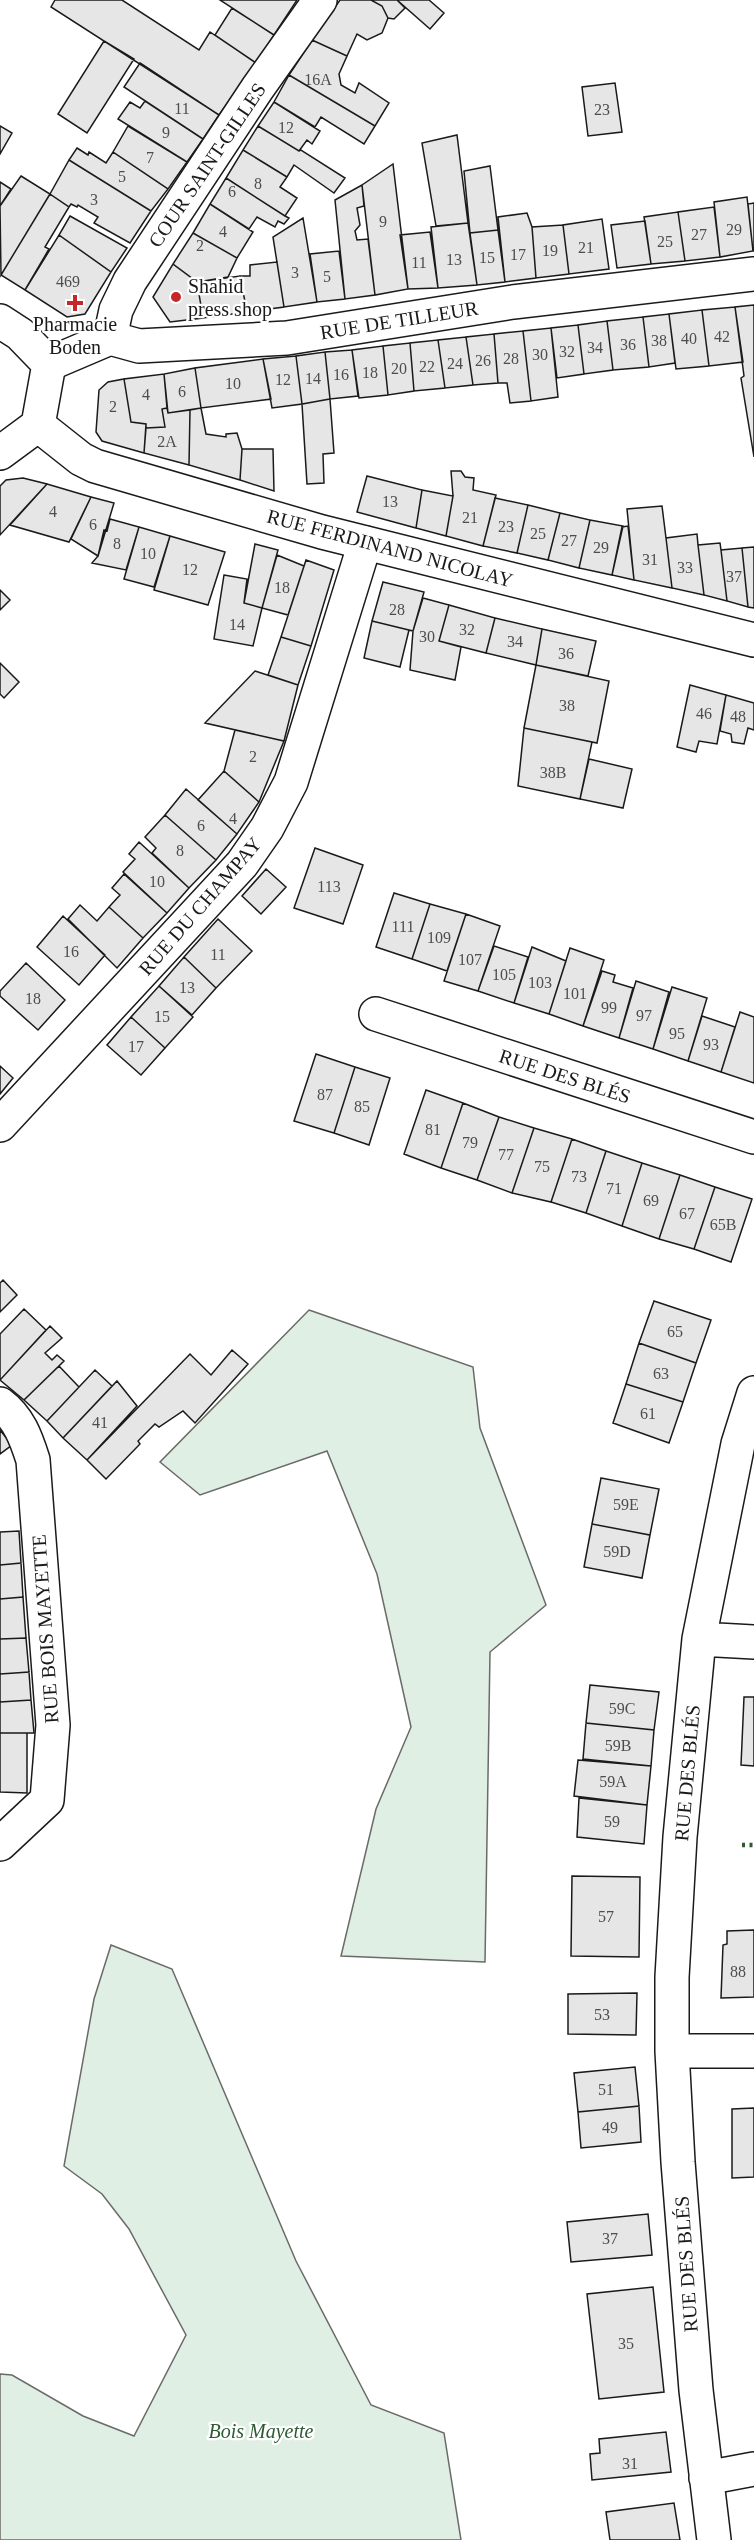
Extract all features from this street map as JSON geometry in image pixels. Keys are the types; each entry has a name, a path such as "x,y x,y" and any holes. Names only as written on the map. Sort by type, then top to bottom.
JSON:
{"street":[{"name":"COUR SAINT-GILLES","path":"110,338 116,310 130,281 250,99 320,0"},
{"name":"RUE DE TILLEUR","path":"110,338 139,346 287,338 513,302 754,274"},
{"path":"0,321 20,334 49,364"},
{"path":"49,364 110,338"},
{"path":"0,453 38,425 49,364"},
{"name":"RUE FERDINAND NICOLAY","path":"38,425 81,459 95,466 365,543 754,640"},
{"name":"RUE DU CHAMPAY","path":"0,1125 242,864 267,828 291,782 365,543"},
{"name":"RUE DES BLÉS","path":"376,1014 754,1137"},
{"name":"RUE DES BLÉS","path":"714,2540 696,2390 672,2051 672,1977 680,1837 699,1639 738,1444 754,1393"},
{"name":"RUE BOIS MAYETTE","path":"0,1404 9,1410 25,1434 33,1460 53,1725 47,1800 0,1844"},
{"path":"699,1639 754,1642"},
{"path":"672,2051 754,2050"},
{"path":"706,2478 754,2469"}],"green space":[{"path":"309,1310 473,1367 480,1428 546,1605 490,1652 485,1962 341,1956 376,1809 411,1727 377,1574 327,1451 200,1495 160,1462"},
{"name":"Bois Mayette","path":"111,1945 172,1969 296,2261 371,2405 444,2433 461,2540 0,2540 0,2374 12,2375 83,2416 134,2436 186,2335 129,2229 102,2194 64,2166 94,1999"}],"building":[{"path":"55,0 122,0 199,50 210,32 256,63 219,115 51,7"},
{"path":"220,0 297,0 274,35"},
{"path":"340,0 371,0 382,6 388,18 382,33 367,40 357,34 347,56 312,40"},
{"path":"371,0 397,0 405,8 394,19 388,18 382,6"},
{"path":"397,0 429,0 444,13 430,29"},
{"path":"232,8 274,35 256,63 215,35"},
{"path":"312,40 347,56 339,74 341,85 355,93 359,83 389,103 375,126 289,75"},
{"path":"104,41 134,59 87,133 58,114"},
{"path":"140,63 219,115 203,139 124,87"},
{"path":"289,75 375,126 364,144 321,117 315,127 274,102"},
{"path":"615,83 622,132 588,136 582,87"},
{"path":"145,101 203,139 187,162 118,119 130,102 140,108"},
{"path":"274,102 320,131 312,144 307,140 299,151 258,126"},
{"path":"0,126 12,133 0,154"},
{"path":"128,126 187,162 168,189 113,152"},
{"path":"258,126 345,178 334,193 294,165 287,177 243,150"},
{"path":"457,135 468,223 436,226 422,143"},
{"path":"77,148 88,155 89,152 106,163 113,152 168,189 151,211 69,160"},
{"path":"243,150 287,177 280,187 297,198 285,216 226,178"},
{"path":"69,160 151,211 130,243 94,223 98,217 78,205 77,207 71,204 69,207 50,194"},
{"path":"393,164 408,289 375,295 362,185"},
{"path":"490,166 498,230 470,233 464,171"},
{"path":"21,176 50,194 1,275 0,206"},
{"path":"226,178 289,218 284,224 278,221 275,227 257,217 249,229 210,204"},
{"path":"0,182 11,189 0,206"},
{"path":"362,185 364,206 357,208 360,225 355,231 357,240 368,239 375,295 345,299 335,200"},
{"path":"50,194 69,207 45,247 49,249 25,290 1,275"},
{"path":"747,197 753,251 720,257 714,202"},
{"path":"754,203 754,251 753,251 748,204"},
{"path":"210,204 253,232 237,258 193,233"},
{"path":"714,207 720,257 685,261 678,212"},
{"path":"678,212 685,261 651,264 644,217"},
{"path":"527,213 532,227 536,278 505,282 498,217"},
{"path":"70,216 127,248 111,272 59,235"},
{"path":"303,218 317,302 284,307 273,237"},
{"path":"602,219 609,269 569,274 563,225"},
{"path":"645,221 651,264 617,268 611,225"},
{"path":"468,223 477,285 438,288 431,227"},
{"path":"563,225 569,274 536,278 532,227"},
{"path":"498,230 505,282 477,285 470,233"},
{"path":"430,232 438,288 408,289 400,235"},
{"path":"193,233 237,258 228,277 197,282 173,264"},
{"path":"59,235 111,272 85,314 67,317 25,290"},
{"path":"339,251 345,299 317,302 310,254"},
{"path":"277,262 284,307 247,312 240,276 250,276 250,265"},
{"path":"173,264 197,282 203,318 170,322 153,297"},
{"path":"240,276 247,312 203,318 197,282"},
{"path":"754,305 754,457 741,378 744,376 735,307"},
{"path":"735,307 743,362 709,366 702,310"},
{"path":"702,310 709,366 676,369 669,314"},
{"path":"669,314 675,363 649,367 643,317"},
{"path":"643,317 649,367 613,370 607,321"},
{"path":"607,321 613,370 584,374 578,325"},
{"path":"578,325 584,374 557,378 551,328"},
{"path":"551,328 558,397 531,401 523,331"},
{"path":"523,331 531,401 510,403 507,383 498,383 494,334"},
{"path":"494,334 498,383 473,385 466,337"},
{"path":"466,337 473,385 445,388 438,340"},
{"path":"438,340 445,388 414,391 410,343"},
{"path":"410,343 414,391 388,395 383,346"},
{"path":"383,346 388,395 359,398 352,350"},
{"path":"352,350 358,396 330,399 325,352"},
{"path":"325,352 330,399 302,404 296,356"},
{"path":"296,356 302,404 272,408 263,359"},
{"path":"263,359 271,399 201,408 195,368"},
{"path":"195,368 201,408 168,413 164,374"},
{"path":"164,374 167,408 162,409 165,427 146,428 146,424 131,422 124,379"},
{"path":"124,379 131,422 146,424 144,453 102,441 96,432 99,390 108,382"},
{"path":"330,399 334,453 323,454 324,483 307,484 302,404"},
{"path":"167,408 168,413 190,410 189,465 144,453 146,428 165,427 162,409"},
{"path":"201,408 206,434 226,437 226,434 237,433 242,449 240,480 189,465 190,410"},
{"path":"242,449 273,449 274,491 240,480"},
{"path":"451,471 461,471 465,477 474,478 473,490 496,495 483,546 446,536 453,496"},
{"path":"367,476 422,490 416,528 357,512"},
{"path":"23,478 47,484 0,535 0,486 6,480"},
{"path":"47,484 91,497 69,542 10,525"},
{"path":"422,490 453,496 446,536 416,528"},
{"path":"91,497 114,503 98,556 71,539"},
{"path":"495,498 528,505 517,553 483,546"},
{"path":"528,505 560,513 548,560 517,553"},
{"path":"662,506 672,588 634,580 627,509"},
{"path":"560,513 590,520 579,568 548,560"},
{"path":"110,519 139,527 126,570 92,563 98,556 104,530 107,531"},
{"path":"590,520 623,526 612,575 579,568"},
{"path":"628,526 634,580 612,575 622,527"},
{"path":"139,527 170,536 154,587 124,579"},
{"path":"697,534 704,595 672,588 666,538"},
{"path":"170,536 225,552 208,605 154,590"},
{"path":"720,543 727,601 704,595 698,545"},
{"path":"255,544 278,550 262,608 244,603"},
{"path":"754,547 754,608 748,607 742,548"},
{"path":"742,548 748,607 727,601 721,550"},
{"path":"277,555 304,566 288,615 262,608"},
{"path":"306,560 334,570 311,646 281,637"},
{"path":"224,575 247,579 244,603 262,608 253,646 214,639"},
{"path":"383,582 424,592 413,631 372,621"},
{"path":"0,590 10,600 0,610"},
{"path":"423,598 449,605 439,641 461,647 455,680 410,670 413,631"},
{"path":"449,605 495,618 486,653 439,641"},
{"path":"495,618 542,629 536,665 486,653"},
{"path":"372,621 409,630 400,667 364,658"},
{"path":"542,629 596,641 588,676 536,665"},
{"path":"281,637 311,646 298,685 268,675"},
{"path":"0,663 19,682 4,698 0,694"},
{"path":"536,665 609,681 597,743 524,728"},
{"path":"255,671 298,685 284,741 205,723"},
{"path":"690,685 726,695 717,744 699,741 696,752 677,747"},
{"path":"726,695 754,703 754,730 748,728 744,744 732,742 731,734 720,731"},
{"path":"524,728 592,742 580,799 518,786"},
{"path":"235,730 284,741 259,802 224,771"},
{"path":"589,759 632,769 623,808 580,799"},
{"path":"224,771 259,802 237,834 198,800"},
{"path":"186,789 237,834 216,860 165,815"},
{"path":"165,815 216,860 189,888 152,853 156,848 145,837"},
{"path":"139,842 189,888 167,913 123,872 135,859 129,854"},
{"path":"315,848 363,865 343,924 294,908"},
{"path":"266,869 286,887 261,914 242,896"},
{"path":"124,874 167,913 143,938 109,907 120,895 112,888"},
{"path":"394,893 430,904 412,959 376,947"},
{"path":"430,904 466,914 447,971 412,959"},
{"path":"80,905 97,921 109,907 143,938 117,968 68,919"},
{"path":"466,914 500,926 478,991 444,981"},
{"path":"63,916 105,955 79,985 37,947"},
{"path":"218,919 252,951 216,988 184,957"},
{"path":"494,946 528,957 514,1003 478,991"},
{"path":"532,947 566,961 549,1014 514,1003"},
{"path":"570,948 604,960 583,1026 549,1014"},
{"path":"184,957 216,988 192,1015 159,986"},
{"path":"26,963 65,1000 38,1030 0,996 0,991"},
{"path":"602,971 615,975 613,982 633,988 619,1038 583,1026"},
{"path":"636,981 669,992 653,1049 619,1038"},
{"path":"159,986 193,1017 165,1048 131,1017"},
{"path":"672,987 707,998 688,1061 653,1049"},
{"path":"740,1012 754,1017 754,1083 721,1072"},
{"path":"702,1016 735,1027 721,1072 688,1061"},
{"path":"131,1017 165,1048 141,1075 107,1045"},
{"path":"316,1054 355,1067 334,1133 294,1121"},
{"path":"0,1066 13,1078 0,1094"},
{"path":"355,1067 390,1078 369,1145 334,1133"},
{"path":"426,1090 463,1103 441,1168 404,1154"},
{"path":"463,1103 499,1117 477,1180 441,1168"},
{"path":"499,1117 534,1128 512,1193 477,1180"},
{"path":"534,1128 572,1139 551,1202 512,1193"},
{"path":"572,1139 606,1151 586,1213 551,1202"},
{"path":"606,1151 642,1163 622,1226 586,1213"},
{"path":"642,1163 680,1175 659,1239 622,1226"},
{"path":"680,1175 715,1187 694,1249 659,1239"},
{"path":"715,1187 752,1199 731,1262 694,1249"},
{"path":"3,1280 17,1295 0,1312 0,1283"},
{"path":"654,1301 711,1320 696,1363 639,1343"},
{"path":"24,1309 46,1330 0,1380 0,1334"},
{"path":"50,1326 62,1338 45,1353 52,1360 57,1355 64,1361 24,1400 0,1380"},
{"path":"639,1343 696,1363 683,1402 626,1384"},
{"path":"232,1350 248,1364 195,1423 183,1411 159,1427 155,1424 138,1441 140,1444 106,1479 87,1460 190,1354 211,1375"},
{"path":"59,1366 79,1387 47,1421 24,1400"},
{"path":"95,1370 112,1386 63,1438 47,1421"},
{"path":"117,1381 137,1406 87,1460 63,1438"},
{"path":"626,1384 683,1402 669,1443 613,1423"},
{"path":"0,1430 12,1445 0,1454"},
{"path":"601,1478 659,1489 650,1535 592,1524"},
{"path":"592,1524 650,1535 642,1578 584,1567"},
{"path":"19,1531 21,1563 0,1565 0,1532"},
{"path":"21,1563 23,1597 0,1599 0,1565"},
{"path":"23,1597 26,1638 0,1639 0,1599"},
{"path":"26,1638 29,1672 0,1674 0,1639"},
{"path":"29,1672 31,1700 0,1702 0,1674"},
{"path":"590,1685 659,1692 654,1730 586,1723"},
{"path":"744,1697 754,1697 754,1766 741,1765"},
{"path":"31,1700 34,1733 0,1733 0,1702"},
{"path":"586,1723 654,1730 651,1766 583,1759"},
{"path":"0,1733 27,1733 27,1793 0,1792"},
{"path":"578,1760 651,1766 647,1805 574,1796"},
{"path":"579,1798 647,1805 644,1844 577,1837"},
{"path":"572,1876 640,1877 639,1957 571,1956"},
{"path":"754,1930 754,1997 721,1998 723,1945 727,1944 727,1931"},
{"path":"637,1993 636,2035 568,2034 568,1994"},
{"path":"635,2067 639,2106 578,2112 574,2073"},
{"path":"639,2106 641,2142 581,2148 578,2112"},
{"path":"754,2108 754,2177 732,2178 732,2109"},
{"path":"648,2214 652,2255 571,2262 567,2222"},
{"path":"653,2287 664,2392 599,2399 587,2294"},
{"path":"666,2432 671,2472 592,2480 590,2454 600,2453 599,2439"},
{"path":"674,2503 680,2540 610,2540 606,2512"}],"hedge":[{"path":"742,1845 754,1845"}],"place":[{"name":"Shahid press shop","path":"176,297"},
{"name":"Pharmacie Boden","path":"75,303"}]}
